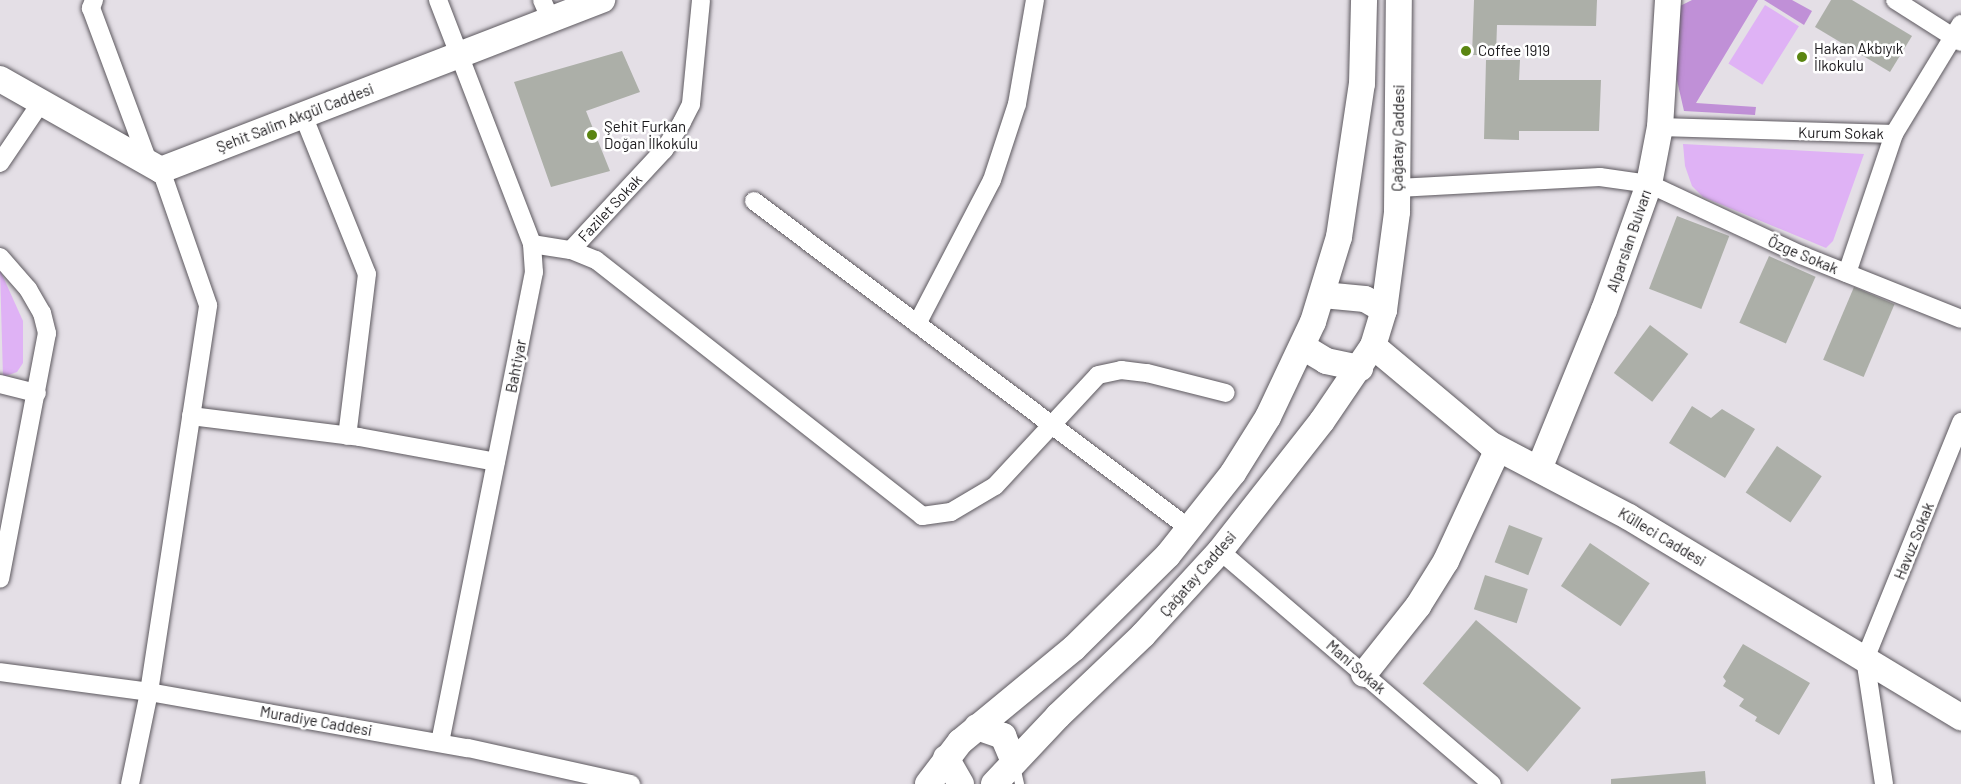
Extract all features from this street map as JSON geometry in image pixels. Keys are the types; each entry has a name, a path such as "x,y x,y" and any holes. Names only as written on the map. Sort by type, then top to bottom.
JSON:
{"street":[{"path":"94,0 91,8 208,305 149,692 130,784"},
{"name":"Bahtiyar","path":"438,0 532,244 534,272 440,743"},
{"name":"Şehit Salim Akgül Caddesi","path":"155,167 303,115 459,55 547,10 602,0"},
{"name":"Fazilet Sokak","path":"571,250 664,150 682,122 691,104 702,0"},
{"path":"917,324 992,180 1017,104 1035,0"},
{"path":"927,784 946,758 977,727 1074,648 1190,529 1247,452 1303,347 1323,295 1353,158 1362,84 1364,0"},
{"name":"Çağatay Caddesi","path":"994,784 1017,773 1220,551 1360,368 1373,346 1384,310 1398,188 1399,0"},
{"name":"Alparslan Bulvarı","path":"1539,469 1604,310 1649,184 1660,127 1669,0"},
{"path":"1895,0 1958,34"},
{"name":"Kurum Sokak","path":"1660,127 1894,134 1958,34"},
{"path":"0,79 40,104 155,167"},
{"path":"0,163 40,104"},
{"path":"303,115 367,274 347,436"},
{"path":"1847,273 1894,134"},
{"name":"Özge Sokak","path":"1398,188 1600,177 1649,184 1847,273 1961,319"},
{"path":"754,201 1190,529"},
{"path":"532,244 571,250 596,260 922,516 951,512 995,486 1098,375 1121,369 1226,393"},
{"path":"0,257 28,289 42,313 47,333 0,579"},
{"path":"1323,295 1365,299 1384,310"},
{"name":"Külleci Caddesi","path":"1373,346 1459,421 1498,448 1629,517 1961,717"},
{"path":"1303,347 1326,361 1360,368"},
{"path":"0,384 37,393"},
{"path":"191,416 347,436 496,462"},
{"name":"Havuz Sokak","path":"1865,659 1961,422"},
{"path":"1364,674 1411,615 1446,561 1498,448"},
{"name":"Mani Sokak","path":"1220,551 1492,784"},
{"path":"1865,659 1884,784"},
{"name":"Muradiye Caddesi","path":"0,672 149,692 440,743 631,784"},
{"path":"977,727 1003,736 1017,773"},
{"path":"946,758 961,784"}],"shaded area":[{"path":"1692,0 1758,0 1696,103 1756,107 1755,115 1684,111 1676,76 1680,6"},
{"path":"1764,0 1792,0 1812,11 1804,25"},
{"path":"1765,5 1799,26 1762,85 1728,64"},
{"path":"1683,144 1864,154 1833,241 1826,248 1703,197 1692,186 1685,166"},
{"path":"0,270 23,321 23,363 17,372 3,377"}],"building":[{"path":"1474,0 1597,0 1596,26 1497,25 1496,55 1472,55"},
{"path":"1831,0 1852,0 1912,36 1890,72 1815,27"},
{"name":"Şehit Furkan Doğan İlkokulu","path":"622,51 640,92 586,111 610,171 551,187 514,82"},
{"path":"1486,60 1520,60 1519,80 1601,80 1599,131 1519,131 1519,140 1484,139"},
{"path":"1677,216 1729,236 1701,309 1649,289"},
{"path":"1769,256 1816,277 1786,343 1739,323"},
{"path":"1854,287 1895,304 1864,377 1823,360"},
{"path":"1650,325 1688,354 1652,402 1614,373"},
{"path":"1692,406 1711,418 1722,409 1755,429 1725,478 1669,443"},
{"path":"1777,446 1822,476 1790,523 1746,492"},
{"path":"1509,525 1543,538 1528,575 1495,562"},
{"path":"1590,543 1650,583 1621,626 1561,586"},
{"path":"1485,575 1528,589 1517,623 1474,609"},
{"path":"1476,620 1581,708 1528,772 1423,684"},
{"path":"1743,644 1810,683 1779,735 1755,721 1757,717 1739,706 1744,699 1723,686 1726,681 1723,677"},
{"path":"1705,771 1706,784 1611,784 1611,779"}],"place":[{"name":"Coffee 1919","path":"1466,51"},
{"name":"Hakan Akbıyık İlkokulu","path":"1802,57"},
{"name":"Şehit Furkan Doğan İlkokulu","path":"592,135"}]}
